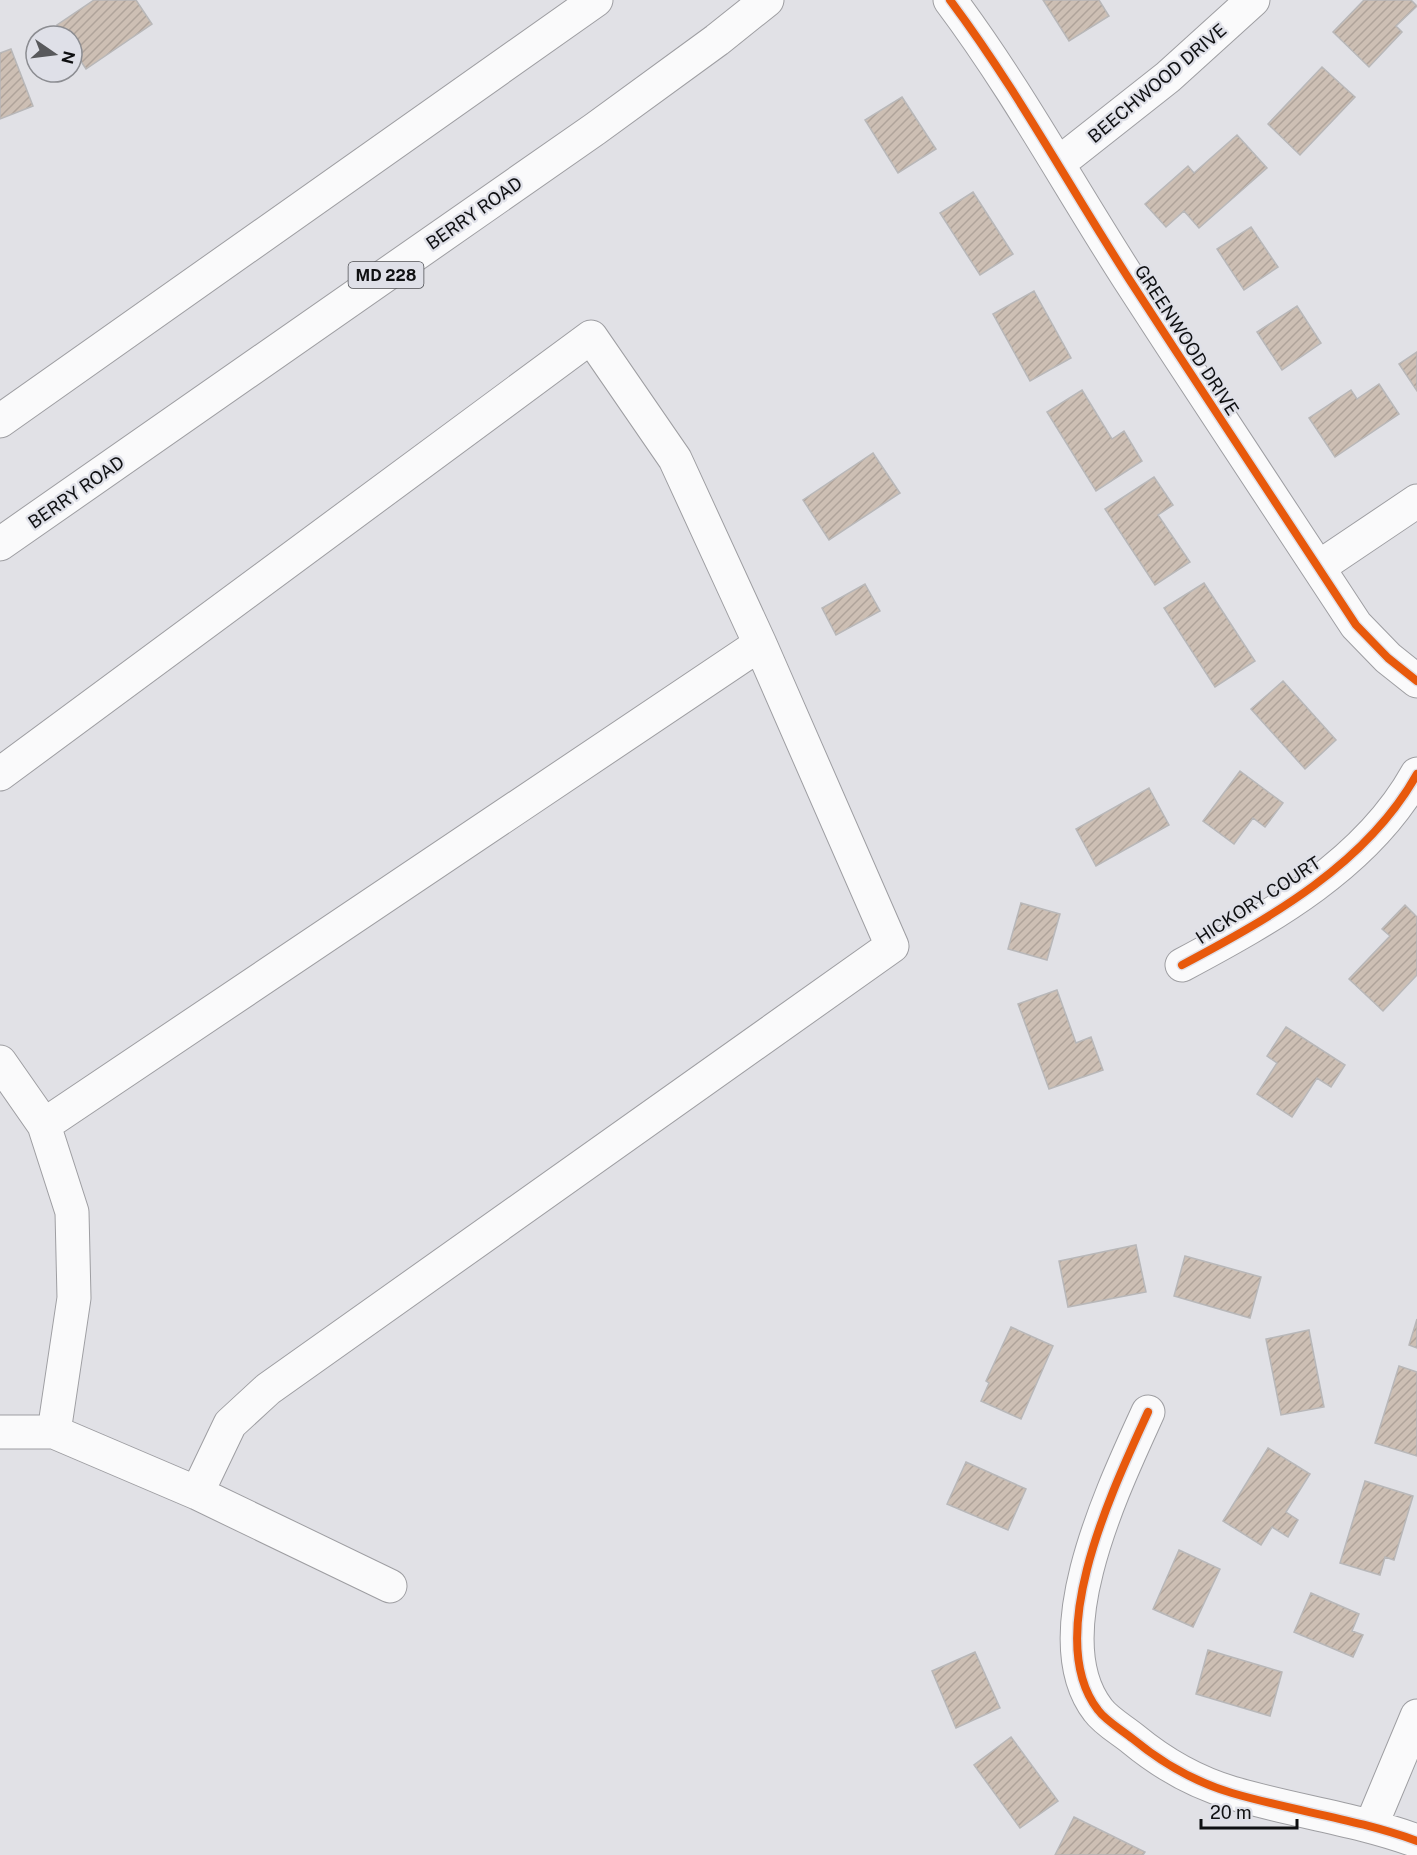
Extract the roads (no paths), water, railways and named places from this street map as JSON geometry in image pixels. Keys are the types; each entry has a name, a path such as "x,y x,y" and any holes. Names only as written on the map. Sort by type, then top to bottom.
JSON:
{"main road":[{"path":"0,421 596,0"},
{"name":"BERRY ROAD","path":"0,544 614,115 717,40 767,0"},
{"name":"GREENWOOD DRIVE","path":"950,0 973,31 1059,163 1128,277 1356,625 1388,658 1417,681"},
{"name":"BEECHWOOD DRIVE","path":"1059,163 1168,77 1253,0"},
{"path":"0,774 591,336 675,459 760,644 892,946 268,1389 230,1424 197,1493"},
{"path":"1319,567 1417,501"},
{"path":"44,1125 760,644"},
{"name":"HICKORY COURT","path":"1182,965 1226,942 1316,885 1366,842 1406,794 1417,774"},
{"path":"0,1062 44,1125 72,1212 74,1298 54,1432"},
{"path":"1148,1412 1119,1475 1093,1544 1077,1618 1080,1665 1087,1689 1098,1710 1149,1753 1187,1776 1231,1792 1371,1826 1417,1842"},
{"path":"0,1432 54,1432 197,1493 390,1586"},
{"path":"1371,1826 1417,1716"}]}
